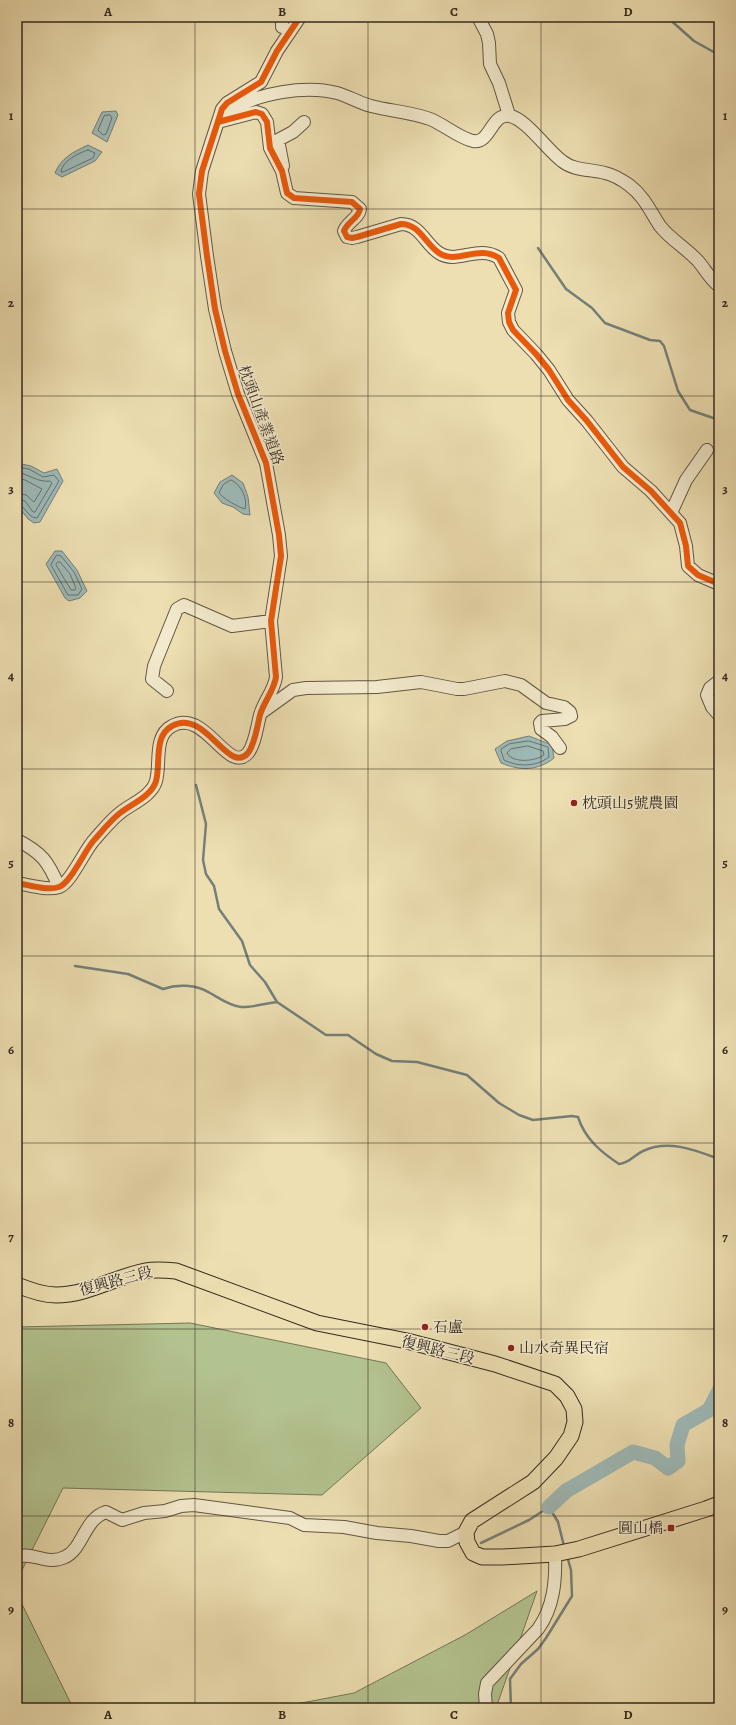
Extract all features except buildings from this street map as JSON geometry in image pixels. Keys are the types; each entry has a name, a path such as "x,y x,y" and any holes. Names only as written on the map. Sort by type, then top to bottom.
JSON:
{"main road":[{"name":"復興路三段","path":"17,1285 44,1294 57,1295 79,1291 145,1271 176,1271 317,1323 407,1341 495,1364 555,1384 567,1396 574,1409 575,1422 571,1436 556,1458 533,1482 472,1521 466,1532"},
{"path":"466,1532 466,1542 473,1553 482,1557 558,1553 579,1549 719,1504"}],"street":[{"name":"枕頭山產業道路","path":"59,887 69,878 93,840 120,813 152,788 156,782 160,742 163,734 168,728 174,724 183,723 196,725 231,756 237,758 242,757 252,746 261,713 275,684 276,677 271,621 281,556 279,535 266,463 238,394 224,351 209,271 199,194 202,171 222,109 227,103 261,82 277,51 299,17"},
{"path":"478,17 487,34 490,64 499,83 509,115"},
{"path":"218,120 252,99 293,91 336,93 370,106 428,118 472,141 477,141 484,138 495,121 503,116 509,115 529,129 565,164 578,168 605,172 619,178 631,186 645,201 660,225 698,261 714,282 719,286"},
{"path":"218,120 256,112 262,114 267,122 270,148 282,171 286,193 294,198 352,202 360,208 359,212 344,231 347,237 358,237 401,224 407,224 420,232 440,253 449,256 457,256 476,252 485,252 494,254 499,258 516,290 508,313 509,322 513,330 540,359 568,400 587,421 623,467 651,491 680,523 683,532 688,566 698,575 719,584"},
{"path":"282,171 283,164 278,140 293,132 304,122"},
{"path":"671,513 686,480 707,450"},
{"path":"167,692 152,679 154,666 177,609 184,605 232,626 271,621"},
{"path":"719,681 710,688 707,695 712,707 719,714"},
{"path":"261,713 293,690 306,688 377,687 421,682 456,689 464,689 496,682 513,682 521,685 546,703 564,707 570,712 571,716 565,719 542,721 540,723 541,729 552,737 560,748"},
{"path":"17,840 36,850 40,854 51,869 59,887 49,888 17,883"},
{"path":"17,1557 24,1554 47,1561 66,1557 73,1551 95,1518 106,1512 122,1520 144,1513 165,1511 181,1506 194,1505 290,1518 304,1525 344,1527 377,1533 411,1536 448,1542 466,1532"},
{"path":"486,1708 485,1694 487,1684 544,1622 549,1608 556,1577 558,1553"}],"green space":[{"path":"190,1323 386,1363 421,1408 322,1495 63,1488 17,1580 17,1327"},
{"path":"537,1591 496,1708 275,1708 354,1693 465,1635"},
{"path":"17,1594 73,1708 17,1708"}],"water":[{"path":"116,111 118,115 107,142 92,133 102,112"},
{"path":"88,145 102,152 95,161 62,177 55,173 64,159"},
{"path":"17,463 31,466 44,473 57,469 63,481 40,522 34,523 28,519 17,505"},
{"path":"232,475 243,483 248,497 250,515 243,514 233,507 222,503 214,493 220,482"},
{"path":"55,551 62,551 77,570 87,591 80,598 69,601 65,598 46,564"},
{"path":"529,736 552,745 554,758 542,765 529,768 508,766 501,763 495,749 507,741"}],"waterway":[{"path":"667,17 694,41 719,55"},
{"path":"538,248 566,289 592,308 605,323 650,340 660,341 664,346 678,391 690,410 719,420"},
{"path":"196,785 206,824 203,860 206,874 214,886 219,909 242,941 250,965 265,982 277,1002 326,1035 348,1035 376,1054 392,1061 417,1062 467,1075 499,1103 519,1115 533,1120 572,1116 578,1117 585,1132 594,1144 619,1164 629,1161 643,1151 662,1146 691,1149 719,1159"},
{"path":"75,966 128,974 163,989 174,986 193,986 241,1007 277,1002"},
{"path":"549,1507 566,1491 633,1452 655,1458 668,1468 678,1461 677,1445 683,1425 709,1410 719,1391"},
{"path":"481,1543 529,1520 549,1507 558,1522 564,1546"},
{"path":"511,1708 510,1679 521,1664 538,1649 572,1596 571,1570 567,1556"}],"cycle path":[{"path":"17,883 49,888 59,887 64,884 73,873 91,844 107,825 120,813 146,795 154,786 162,736 172,726 184,723 195,725 232,756 240,758 248,753 254,740 260,715 275,682 276,677 271,621 281,556 279,535 266,463 238,394 225,351 215,309 199,194 202,171 222,109 227,103 261,82 277,51 300,17"},
{"path":"218,122 256,112 262,114 267,122 270,148 282,171 287,193 294,198 352,202 360,209 358,215 344,231 347,237 357,237 401,224 413,227 434,249 446,256 453,257 483,253 491,254 499,258 516,290 508,313 509,322 513,330 549,370 568,400 587,421 623,467 651,491 680,523 686,546 688,566 698,575 719,584"}],"place":[{"name":"枕頭山5號農園","path":"574,803"},
{"name":"石盧","path":"425,1327"},
{"name":"山水奇異民宿","path":"511,1348"},
{"name":"圓山橋","path":"671,1528"}]}
